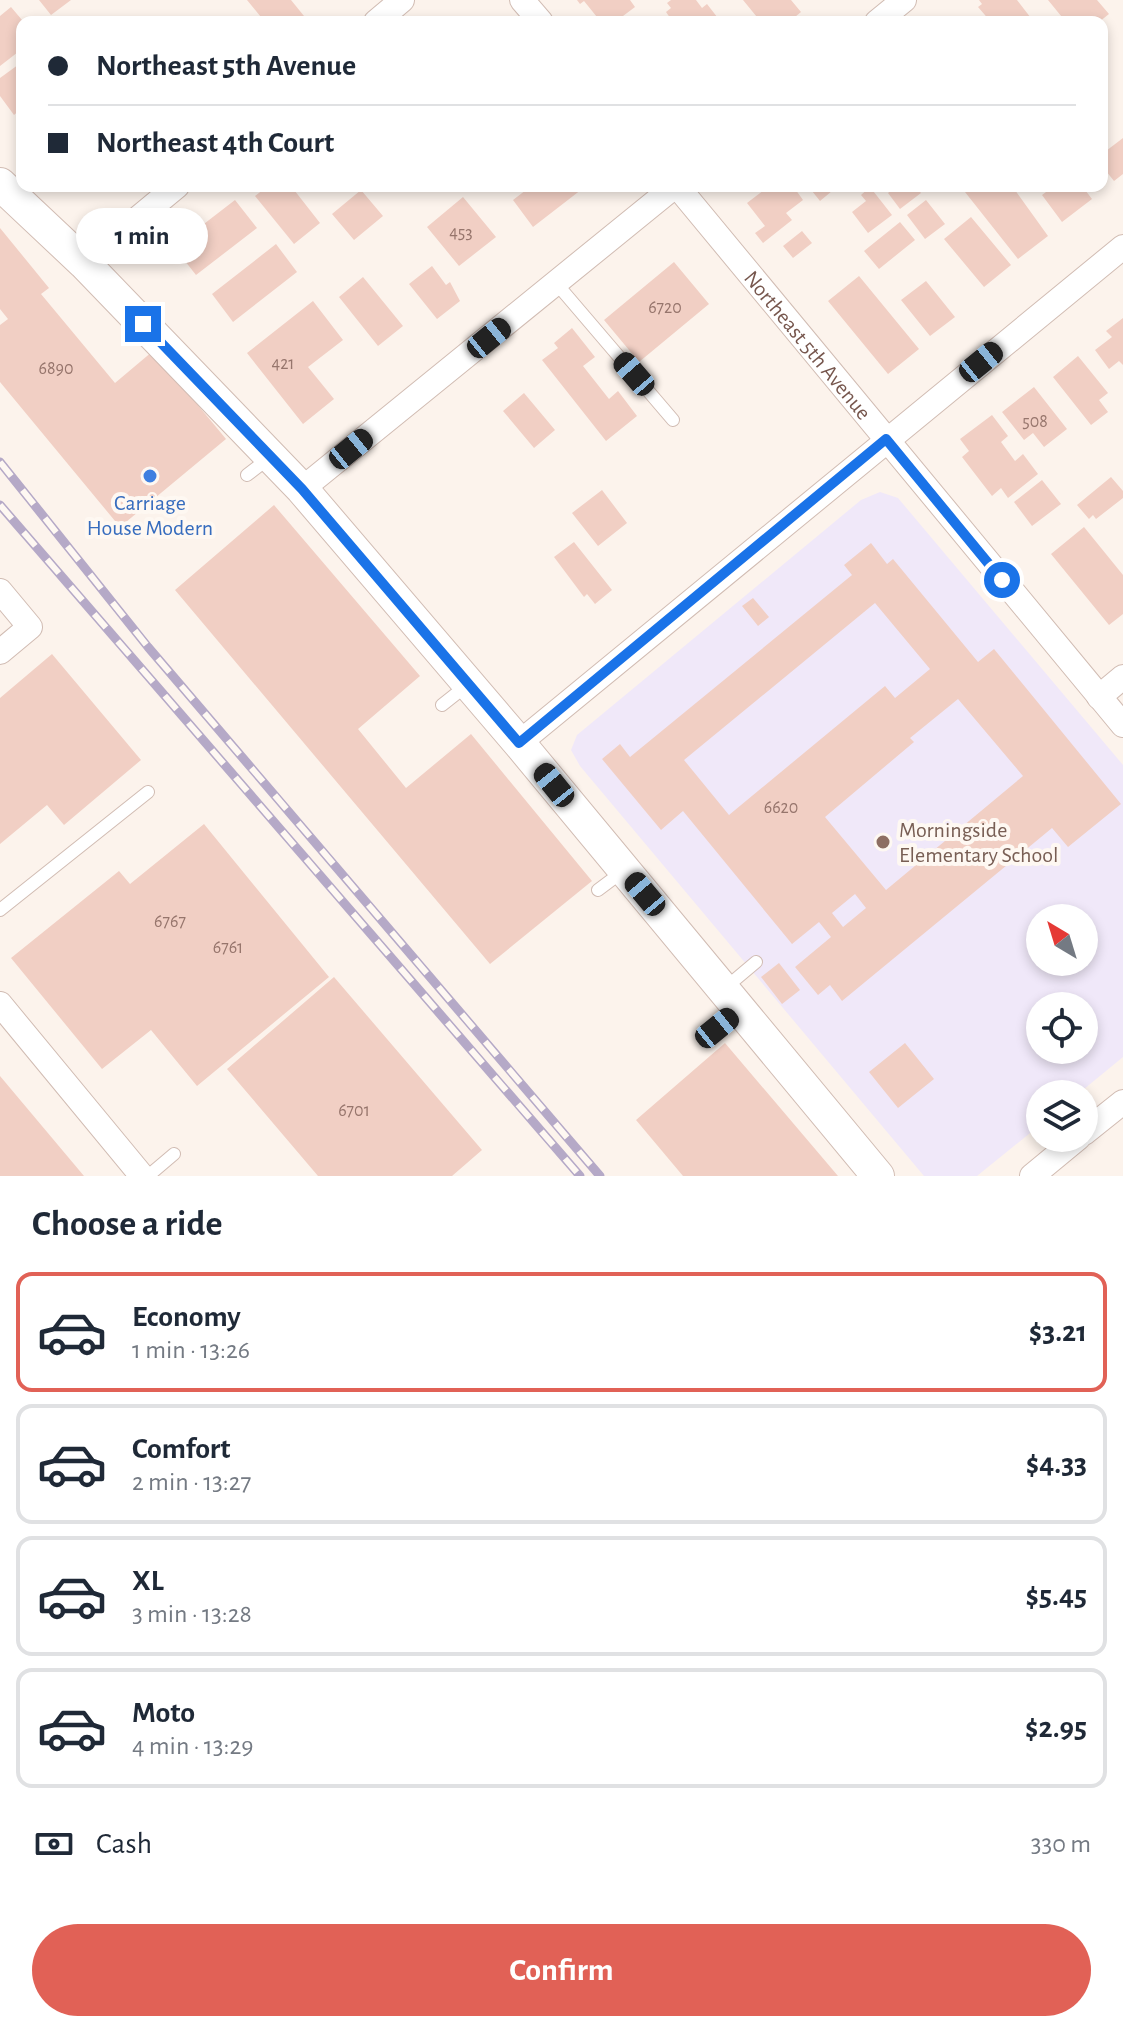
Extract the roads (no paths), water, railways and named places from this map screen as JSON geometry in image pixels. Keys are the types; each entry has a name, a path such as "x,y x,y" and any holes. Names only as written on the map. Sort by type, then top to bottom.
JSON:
{"street":[{"path":"383,16 402,0"},
{"path":"522,0 536,16"},
{"path":"884,16 904,0"},
{"path":"0,184 84,263 259,466 302,489 625,870 727,1009 878,1176"},
{"path":"84,263 170,192"},
{"path":"302,489 669,192"},
{"name":"Northeast 5th Avenue","path":"681,192 1123,725"},
{"path":"519,743 1123,247"},
{"path":"0,591 30,627 0,652"},
{"path":"1099,697 1123,677"},
{"path":"0,1004 142,1176"},
{"path":"1098,1122 1123,1102"},
{"path":"1032,1176 1061,1152"}],"lane":[{"path":"556,283 673,420"},
{"path":"442,705 469,684"},
{"path":"0,910 148,792"},
{"path":"598,890 625,870"},
{"path":"727,1009 756,962"},
{"path":"148,1176 174,1154"}],"railway":[{"path":"0,462 148,647 600,1176"},
{"path":"0,505 580,1176"}],"place":[{"name":"Carriage House Modern","path":"150,476"},
{"name":"Morningside Elementary School","path":"883,842"}]}
